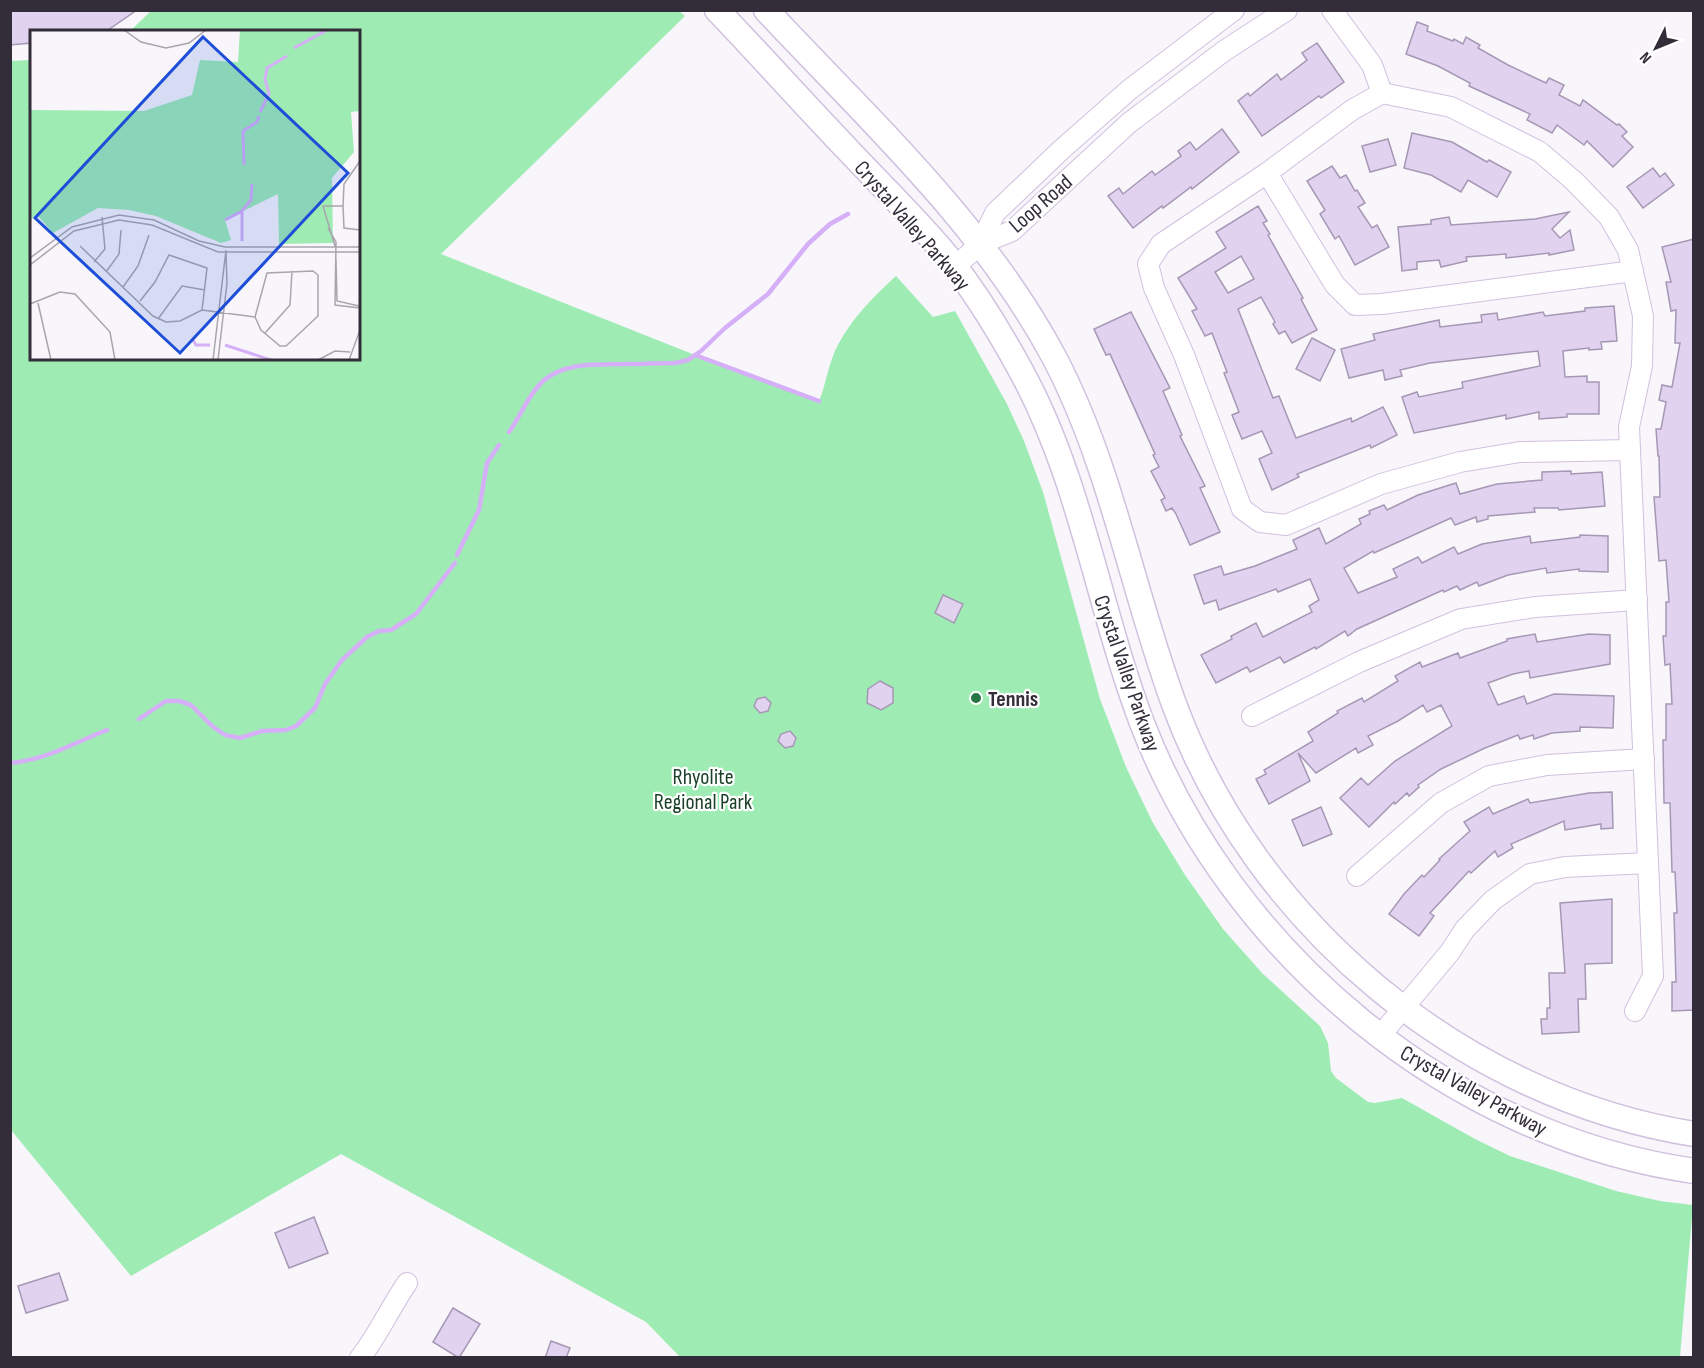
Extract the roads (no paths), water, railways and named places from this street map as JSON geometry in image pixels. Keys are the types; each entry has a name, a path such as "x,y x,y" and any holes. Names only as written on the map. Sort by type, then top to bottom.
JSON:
{"main road":[{"name":"Crystal Valley Parkway","path":"717,10 940,248 984,307 1021,370 1046,424 1073,499 1127,680 1156,759 1175,797 1220,869 1268,931 1330,994 1380,1036 1427,1069 1501,1109 1575,1142 1643,1162 1694,1171"},
{"name":"Crystal Valley Parkway","path":"766,10 944,200 1013,288 1035,323 1072,396 1099,467 1162,669 1190,744 1207,780 1250,848 1295,907 1339,953 1403,1008 1446,1038 1517,1077 1571,1101 1618,1118 1694,1134"}],"street":[{"name":"Loop Road","path":"980,244 995,213 1061,150 1129,90 1234,10"},
{"name":"Loop Road","path":"980,244 1012,231 1129,123 1224,51 1287,10"},
{"path":"1332,10 1372,64 1382,93"},
{"path":"1630,450 1520,452 1460,462 1382,484 1286,525 1260,522 1242,509 1184,355 1154,288 1148,264 1161,244 1267,173 1352,110 1382,93 1452,107 1540,152 1574,181 1609,217 1628,250 1643,316 1642,366 1629,427 1653,976 1635,1011"},
{"path":"1267,173 1335,285 1355,305 1382,304 1633,271"},
{"path":"955,267 980,244"},
{"path":"1252,716 1359,662 1461,619 1535,607 1636,600"},
{"path":"1357,876 1441,803 1489,776 1547,765 1644,759"},
{"path":"1380,1036 1450,951 1465,929 1493,900 1530,874 1565,867 1648,863"},
{"path":"360,1358 372,1343 388,1311 407,1283"}],"waterway":[{"path":"509,432 537,387 562,370 584,365 675,363 688,360 768,294 808,244 830,224 848,214"},
{"path":"695,355 819,401"},
{"path":"457,555 479,510 487,463 499,445"},
{"path":"139,719 166,701 179,701 191,705 212,726 225,735 240,738 262,731 286,730 296,726 315,708 325,684 342,660 367,637 379,631 391,630 416,614 455,563"},
{"path":"10,763 49,754 107,730"}],"place":[{"name":"Tennis","path":"976,698"}],"park label":[{"name":"Rhyolite Regional Park","path":"703,788"}]}
